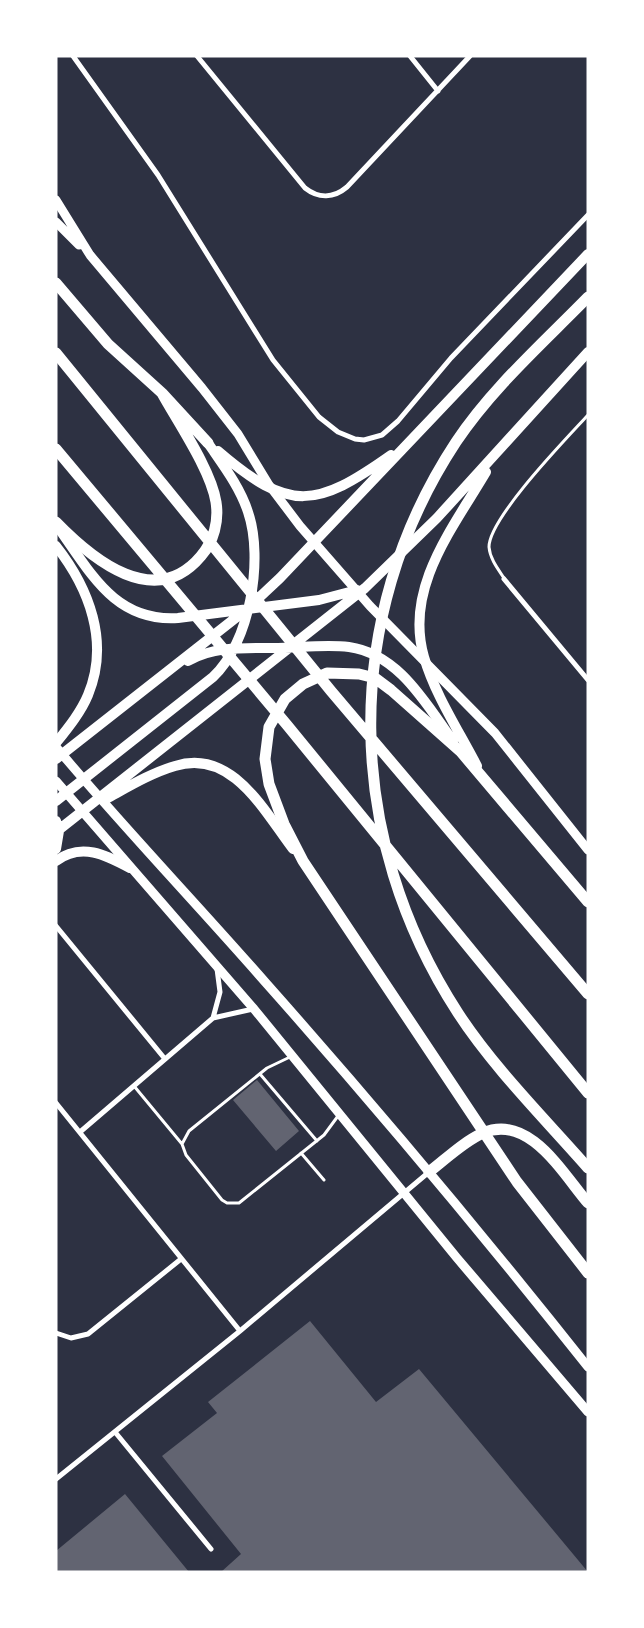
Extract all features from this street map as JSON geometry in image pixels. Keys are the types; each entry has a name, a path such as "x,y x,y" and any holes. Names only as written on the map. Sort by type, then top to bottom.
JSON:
{"highway":[{"path":"56,283 108,344 162,393 208,443"},
{"path":"588,296 481,409 435,476 404,541 390,579 378,628 370,706 373,779 380,825 392,870 408,917 428,962 476,1040 588,1168"},
{"path":"56,353 331,691 588,994"},
{"path":"56,524 92,556 118,572 139,579 158,580 178,574 191,566 204,553 214,532 215,497 206,475 162,393"},
{"path":"56,449 287,725 588,1093"},
{"path":"588,902 461,752 392,690 375,678 359,674 327,674 297,688 284,699 272,718 267,736 265,758 275,803 303,861 496,1152 538,1210 588,1273"},
{"path":"429,1172 479,1135 493,1130 512,1130 529,1138 542,1149 588,1203"}],"main road":[{"path":"56,200 90,255"},
{"path":"56,222 90,255 202,388 238,434 269,485 300,526 370,606 495,732 588,850"},
{"path":"56,759 247,609 308,550 588,254"},
{"path":"56,832 365,588 437,518 588,352"},
{"path":"208,443 260,484 278,493 301,497 322,495 340,488 410,441"},
{"path":"56,801 213,677 235,649 254,578 255,555 252,525 238,488 208,443"},
{"path":"480,774 427,665 420,639 419,618 422,596 436,558 495,456"},
{"path":"56,524 104,587 118,602 134,613 154,618 170,618 319,600 365,588"},
{"path":"56,546 72,567 85,591 94,622 97,646 95,672 88,695 56,743"},
{"path":"159,678 197,656 235,649 350,647 369,652 385,661 415,689 461,752"},
{"path":"56,747 107,807 266,983 429,1172 588,1367"},
{"path":"87,808 174,766 196,762 209,764 229,772 246,787 303,861"},
{"path":"56,781 254,1009 291,1057 588,1412"},
{"path":"56,821 59,831 56,849"},
{"path":"56,861 71,852 90,851 130,868"}],"street":[{"path":"73,56 158,176 273,360 319,418 338,432 355,439 364,440 382,435 398,421 451,358 588,214"},
{"path":"197,56 306,188 323,196 336,194 347,187 470,56"},
{"path":"410,56 438,91"},
{"path":"504,579 588,680"},
{"path":"56,926 165,1059"},
{"path":"213,1018 220,992 216,966"},
{"path":"80,1132 213,1018 254,1009"},
{"path":"56,1103 240,1331"},
{"path":"56,1480 240,1331 429,1172"},
{"path":"56,1333 71,1338 88,1334 181,1259"},
{"path":"115,1432 211,1549"}],"lane":[{"path":"504,579 489,548 492,533 528,483 588,415"},
{"path":"182,1144 189,1132 260,1074 275,1063 291,1057"},
{"path":"260,1074 317,1141"},
{"path":"134,1086 182,1144 186,1155 222,1200 233,1204 244,1200 317,1141 340,1114"},
{"path":"302,1153 324,1180"}],"building":[{"path":"257,1080 299,1131 276,1151 233,1100"},
{"path":"310,1321 376,1402 419,1369 588,1572 221,1572 241,1554 162,1456 217,1413 208,1402"},
{"path":"125,1494 189,1572 56,1572 56,1551"}]}
